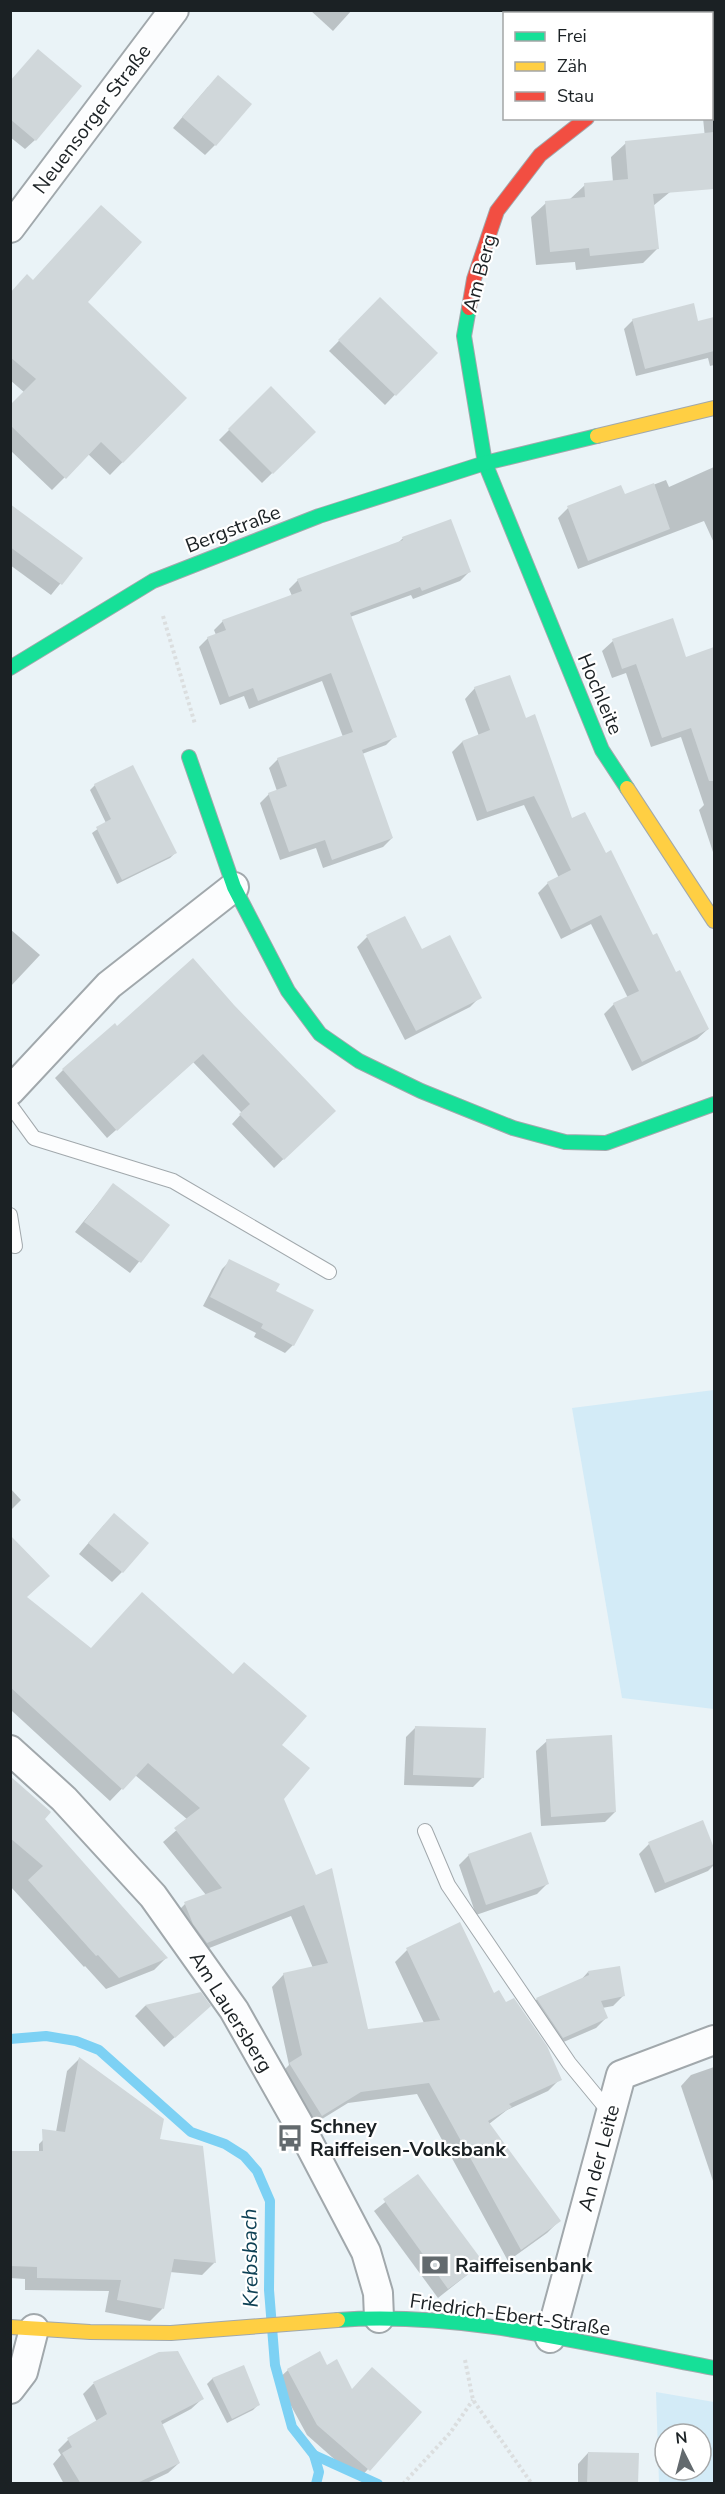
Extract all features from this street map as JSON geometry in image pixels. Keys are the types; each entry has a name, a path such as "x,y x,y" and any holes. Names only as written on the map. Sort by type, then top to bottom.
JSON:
{"street":[{"name":"Neuensorger Straße","path":"10,228 174,10"},
{"name":"Am Berg","path":"485,463 464,336 474,279 497,211 540,155 584,120"},
{"name":"Bergstraße","path":"10,668 153,581 319,516 485,463 714,408"},
{"name":"Hochleite","path":"485,463 602,750 714,921"},
{"path":"189,757 234,887 288,991 320,1034 359,1061 421,1091 513,1128 565,1142 606,1143 714,1104"},
{"path":"10,1091 109,985 234,887"},
{"name":"Am Lauersberg","path":"10,1750 64,1799 153,1896 234,2010 302,2130 366,2252 378,2293 379,2318"},
{"name":"An der Leite","path":"550,2337 621,2075 714,2040"},
{"name":"Friedrich-Ebert-Straße","path":"22,2328 128,2333 223,2330 379,2318 457,2323 550,2337 714,2368"},
{"path":"10,2389 23,2372 22,2328"}],"lane":[{"path":"10,1106 34,1138 173,1181 329,1272"},
{"path":"10,1215 15,1246"},
{"path":"424,1831 448,1884 569,2063 611,2114"}],"path":[{"path":"153,581 199,738 189,757"},
{"path":"403,2484 450,2433 473,2400 532,2484"}],"shaded area":[{"path":"714,1390 714,1709 622,1698 572,1408"},
{"path":"656,2392 714,2402 714,2483 659,2483 713,2482 713,2422 657,2422"}],"building":[{"path":"38,49 82,86 36,141 10,119 10,81"},
{"path":"218,75 252,104 216,146 182,117"},
{"path":"714,132 714,189 653,194 659,249 590,256 589,248 550,252 545,201 585,197 584,183 628,179 625,141"},
{"path":"101,205 142,242 88,302 187,398 123,463 101,442 66,479 10,425 10,405 36,379 10,357 10,293 27,274 33,280"},
{"path":"380,297 438,353 396,396 338,340"},
{"path":"694,303 698,321 714,317 714,351 645,369 632,319"},
{"path":"271,386 316,432 273,474 228,429"},
{"path":"654,483 670,529 588,561 567,506 621,485 625,494"},
{"path":"10,504 83,558 62,585 10,547"},
{"path":"451,519 471,572 422,591 420,587 350,613 397,737 362,750 393,838 332,860 325,840 289,852 268,793 287,786 277,758 353,732 331,673 258,701 253,688 229,697 207,637 226,630 222,620 302,591 297,579 403,540 402,537"},
{"path":"673,618 686,657 714,647 714,781 709,781 691,728 662,738 636,664 622,669 612,639"},
{"path":"510,675 526,718 535,714 572,818 585,812 606,853 611,850 653,935 657,933 676,972 680,970 709,1029 642,1062 613,1003 639,991 601,915 571,930 547,882 571,870 534,796 487,812 462,741 490,730 474,687"},
{"path":"133,765 177,853 122,880 96,827 111,819 94,784"},
{"path":"405,916 422,949 450,935 482,998 416,1031 366,935"},
{"path":"193,958 234,1005 336,1111 284,1160 239,1114 250,1104 203,1054 117,1131 62,1069 115,1023 117,1026"},
{"path":"113,1183 170,1225 141,1263 84,1222"},
{"path":"229,1259 280,1284 276,1291 314,1310 294,1346 261,1328 263,1324 210,1297"},
{"path":"114,1513 149,1543 123,1573 88,1543"},
{"path":"10,1535 50,1576 27,1597 91,1648 142,1592 233,1674 244,1662 307,1716 282,1745 310,1768 284,1799 316,1875 332,1868 368,2029 440,2020 406,1948 460,1922 494,1993 499,1990 506,2002 514,1998 547,2046 562,2080 509,2104 512,2107 488,2121 561,2221 521,2250 429,2083 361,2092 322,2116 289,2063 302,2055 283,1973 328,1963 304,1905 207,1943 193,1924 184,1902 222,1888 174,1828 200,1808 148,1763 123,1790 10,1687"},
{"path":"415,1726 486,1728 484,1778 413,1775"},
{"path":"612,1735 616,1812 551,1817 546,1739"},
{"path":"10,1776 51,1812 45,1819 168,1958 119,1978 98,1955 96,1956 28,1880 43,1866 10,1838"},
{"path":"703,1820 714,1848 714,1864 665,1883 648,1842"},
{"path":"531,1832 549,1884 486,1905 468,1854"},
{"path":"620,1966 625,1996 601,2001 608,2018 563,2038 536,1998 589,1975 588,1971"},
{"path":"201,1992 211,2006 175,2038 145,2005"},
{"path":"79,2057 164,2119 160,2139 203,2146 216,2263 174,2259 164,2309 117,2300 121,2280 37,2278 37,2267 10,2266 10,2151 43,2151 42,2129 65,2132"},
{"path":"418,2174 484,2263 448,2289 383,2199"},
{"path":"178,2351 204,2399 161,2421 180,2463 135,2484 81,2484 62,2453 72,2447 67,2438 107,2414 93,2382 159,2352"},
{"path":"320,2351 327,2365 337,2359 352,2389 372,2367 422,2412 370,2471 317,2425 287,2369"},
{"path":"244,2365 260,2405 232,2419 212,2378"},
{"path":"588,2452 639,2453 638,2484 587,2484"}],"waterway":[{"name":"Krebsbach","path":"10,2039 46,2036 76,2041 99,2050 191,2132 225,2144 244,2156 257,2171 270,2201 269,2290 275,2365 292,2427 314,2455 319,2472 316,2484"},
{"path":"314,2455 378,2484"}],"traffic: fast":[{"path":"469,308 464,336 485,463 602,750 627,788"},
{"path":"10,668 153,581 319,516 485,463 597,436"},
{"path":"189,757 234,887 288,991 320,1034 359,1061 421,1091 513,1128 565,1142 606,1143 714,1104"},
{"path":"338,2320 433,2320 480,2325 574,2340 714,2368"}],"traffic: slow":[{"path":"597,436 714,408"},
{"path":"627,788 714,921"},
{"path":"10,2327 90,2332 171,2333 338,2320"}],"traffic: jam":[{"path":"469,308 474,279 497,211 540,155 584,120"}],"place":[{"name":"Schney Raiffeisen-Volksbank","path":"290,2138"},
{"name":"Raiffeisenbank","path":"435,2265"}]}
